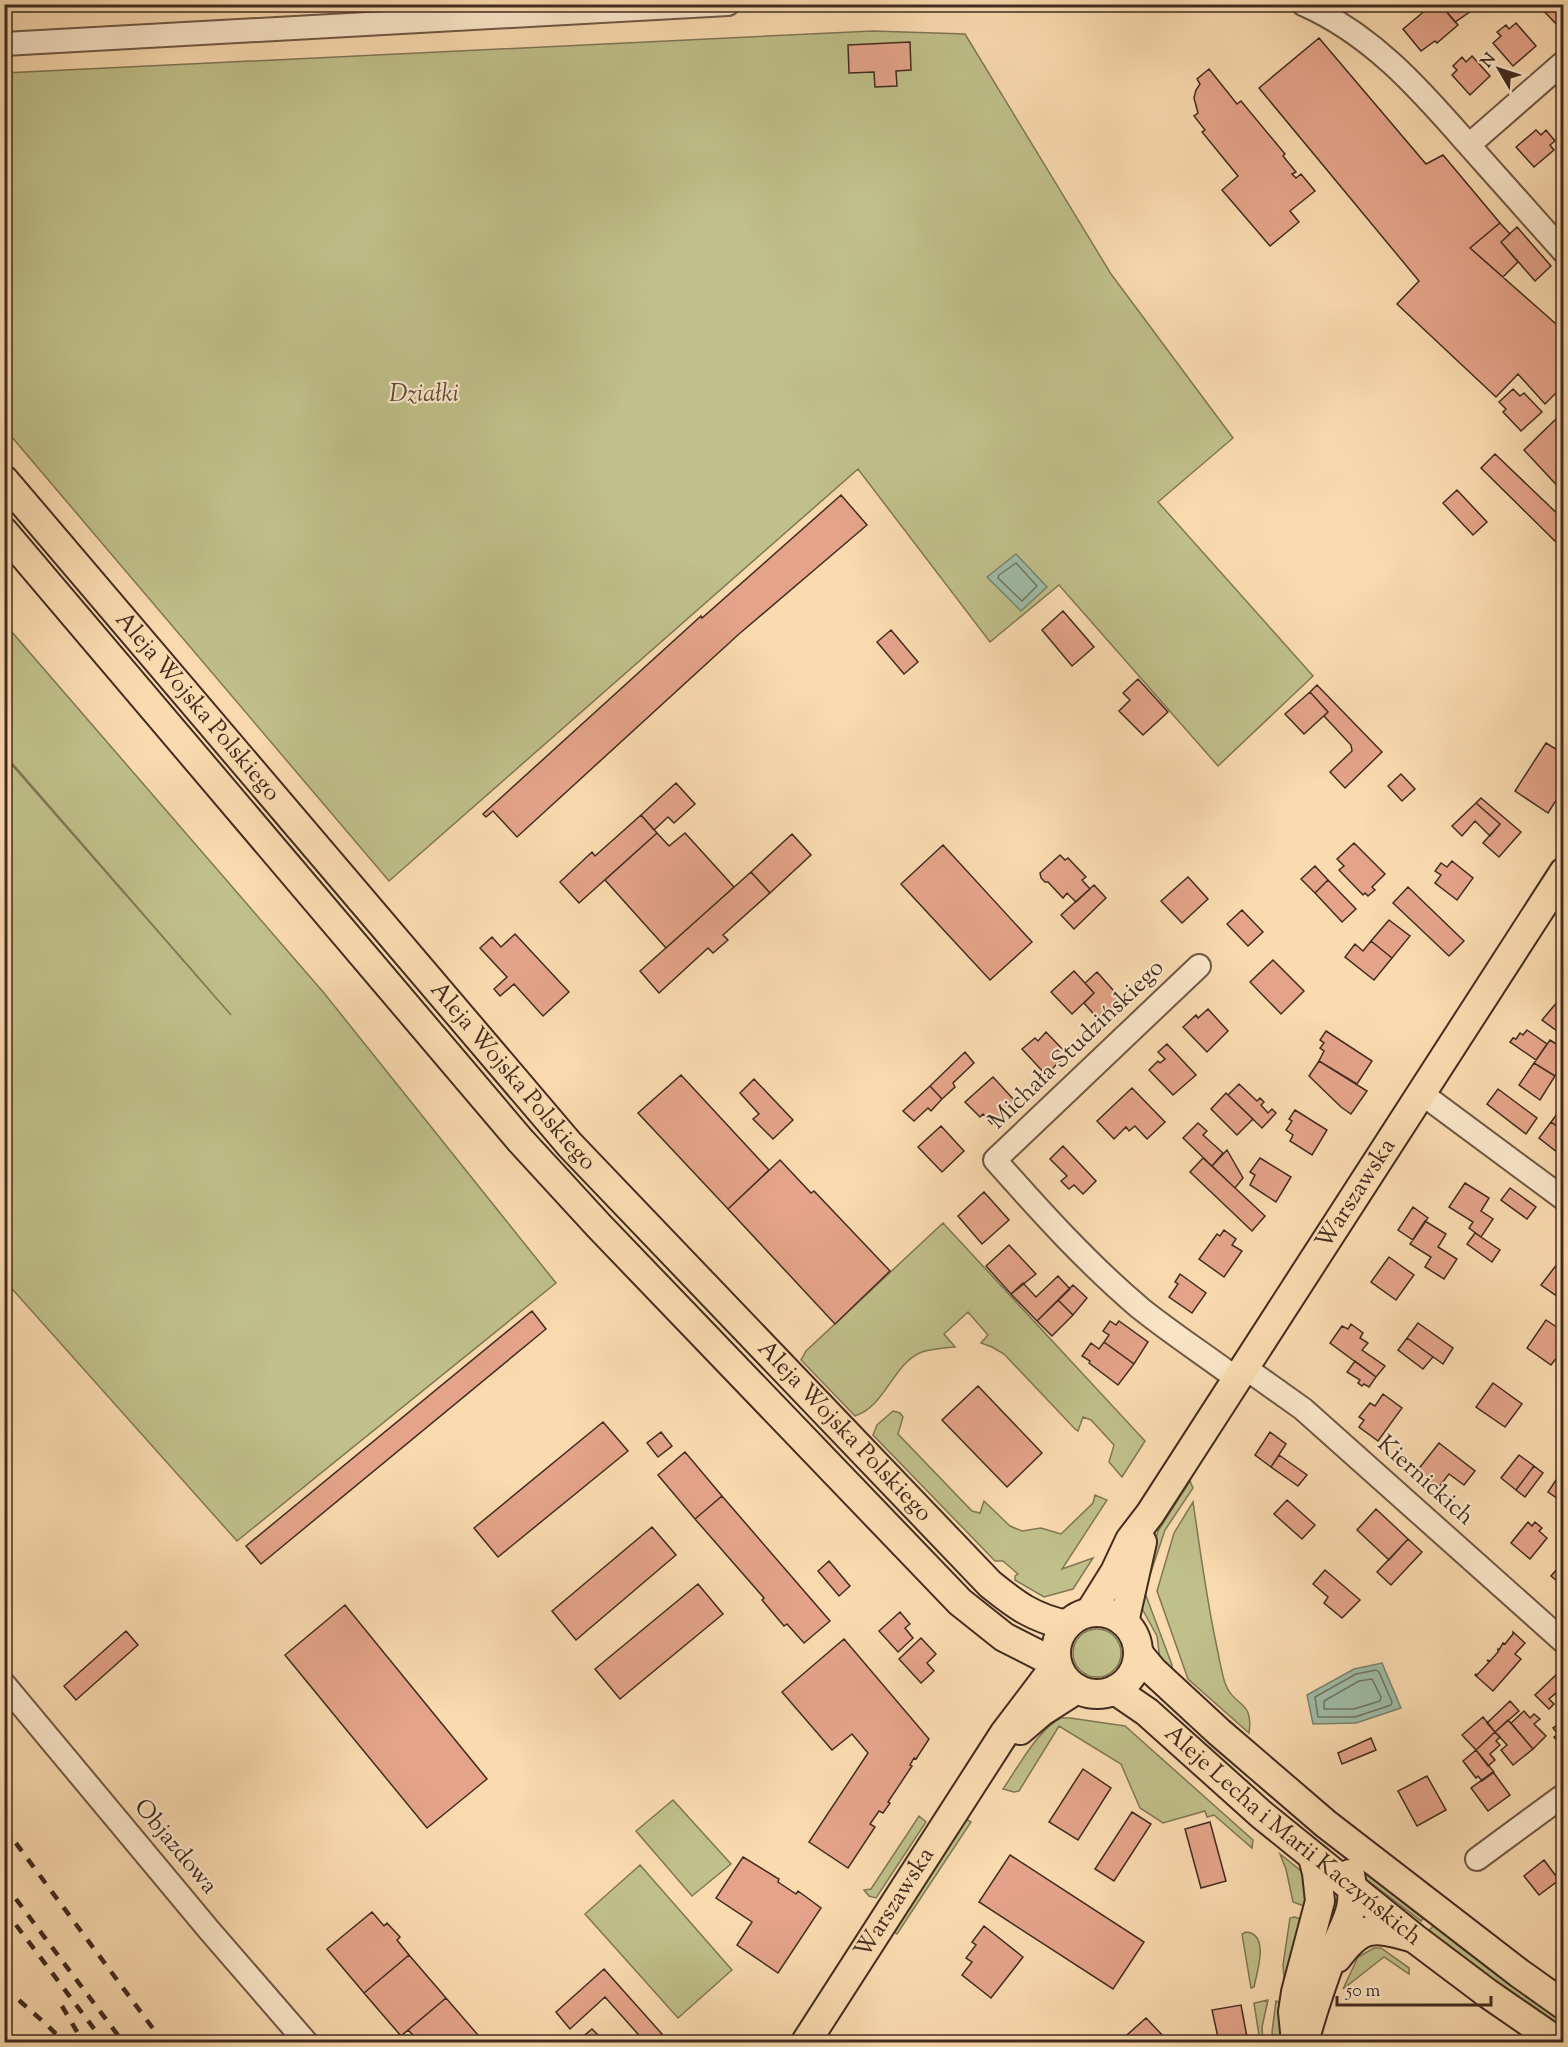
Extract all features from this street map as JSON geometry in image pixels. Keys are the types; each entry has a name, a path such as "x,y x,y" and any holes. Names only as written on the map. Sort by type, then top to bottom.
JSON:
{"main road":[{"name":"Aleja Wojska Polskiego","path":"4,480 570,1145 972,1567 1020,1608 1048,1621 1078,1618"},
{"name":"Aleja Wojska Polskiego","path":"4,532 520,1140 960,1602 1004,1637 1057,1664"},
{"name":"Warszawska","path":"1078,1618 1112,1578 1130,1540 1150,1514 1563,872"},
{"name":"Warszawska","path":"1124,1622 1150,1514"},
{"path":"1112,1614 1124,1622 1134,1636 1138,1653 1134,1672 1126,1682 1108,1693 1092,1694 1077,1689 1065,1679 1057,1664 1057,1643 1078,1618 1112,1614"},
{"name":"Aleje Lecha i Marii Kaczyńskich","path":"1138,1653 1153,1671 1219,1732 1326,1824 1563,2005"},
{"name":"Warszawska","path":"806,2043 1004,1734 1057,1664"},
{"name":"Warszawska","path":"986,1763 1028,1723 1077,1689"},
{"name":"Aleje Lecha i Marii Kaczyńskich","path":"1115,1690 1147,1712 1262,1815 1414,1938 1558,2043"},
{"path":"1304,2043 1327,1971 1349,1919 1353,1887 1349,1868 1326,1824"},
{"path":"1296,2043 1293,2012 1296,1992 1320,1901 1313,1857"},
{"path":"1327,1971 1354,1938 1368,1930 1376,1929 1414,1938"}],"street":[{"path":"4,44 728,4"},
{"path":"1303,4 1338,22 1379,51 1413,82 1563,252"},
{"path":"1469,145 1563,62"},
{"name":"Michała Studzińskiego","path":"1198,966 995,1160 1049,1223 1142,1310 1241,1373"},
{"path":"1421,1094 1563,1199"},
{"name":"Kiernickich","path":"1241,1373 1303,1409 1563,1642"},
{"name":"Objazdowa","path":"4,1684 306,2043"},
{"path":"1478,1859 1563,1795"}],"green space":[{"name":"Działki","path":"873,31 965,34 1111,274 1233,438 1158,502 1313,676 1218,766 1059,585 990,642 858,469 389,881 5,429 4,73"},
{"path":"5,624 324,993 556,1283 237,1541 5,1281 5,757 231,1015 5,755"},
{"path":"943,1223 1145,1441 1122,1477 1109,1462 1114,1445 1091,1420 1083,1417 1078,1431 1075,1429 1004,1354 981,1343 988,1335 968,1312 944,1334 955,1347 926,1351 912,1357 874,1403 866,1411 855,1416 801,1360 806,1351"},
{"path":"893,1411 900,1413 903,1417 898,1434 972,1511 980,1513 984,1501 1010,1526 1022,1531 1041,1528 1061,1534 1093,1503 1095,1495 1107,1500 1062,1569 1093,1558 1073,1589 1044,1597 1015,1580 1018,1574 1003,1561 995,1561 873,1435 877,1425"},
{"path":"1190,1481 1193,1488 1165,1530 1150,1575 1145,1577 1158,1531"},
{"path":"1193,1502 1209,1608 1222,1674 1233,1697 1249,1714 1249,1733 1188,1679 1157,1591 1174,1533"},
{"path":"1145,1593 1172,1665 1172,1672 1160,1660 1157,1636 1140,1605"},
{"path":"1097,1629 1114,1636 1121,1653 1114,1670 1097,1677 1080,1670 1073,1653 1080,1636"},
{"path":"1061,1718 1125,1726 1253,1840 1252,1848 1214,1815 1207,1817 1205,1811 1163,1823 1140,1808 1121,1764 1059,1726 1019,1791 1003,1789 1036,1740 1052,1723"},
{"path":"673,1800 731,1864 692,1896 636,1831"},
{"path":"919,1816 926,1822 876,1898 869,1896 864,1890 871,1889"},
{"path":"966,1819 971,1822 897,1934 893,1931"},
{"path":"1280,1854 1305,1874 1312,1909 1293,1902 1286,1869"},
{"path":"1357,1860 1424,1917 1421,1921 1362,1876"},
{"path":"640,1865 732,1970 678,2018 585,1914"},
{"path":"1290,1918 1309,1921 1290,1976 1284,1977 1283,1965"},
{"path":"1434,1925 1465,1951 1563,2020 1563,2031 1427,1933"},
{"path":"1246,1932 1258,1939 1260,1946 1254,1987 1251,1988 1242,1934"},
{"path":"1374,1948 1381,1948 1409,1968 1409,1974 1384,1957 1343,1989 1358,1957"},
{"path":"1268,2000 1262,2027 1263,2042 1260,2042 1254,2003"},
{"path":"1276,2001 1282,2003 1284,2042 1273,2042"}],"water":[{"path":"1016,554 1047,587 1021,611 987,577"},
{"path":"1382,1663 1401,1708 1356,1723 1313,1724 1307,1695 1354,1669"}],"building":[{"path":"1433,4 1440,4 1458,25 1437,43 1435,41 1421,51 1403,29"},
{"path":"1440,4 1470,4 1474,9 1455,22"},
{"path":"1543,4 1564,4 1564,21 1558,26 1540,7"},
{"path":"1516,23 1536,46 1513,66 1493,43 1501,36 1497,32 1506,25 1509,29"},
{"path":"1319,38 1426,164 1443,155 1500,223 1470,248 1564,331 1564,385 1545,404 1518,374 1496,397 1397,304 1419,281 1259,88"},
{"path":"910,42 911,70 896,71 897,86 875,87 874,72 849,73 848,45"},
{"path":"1472,56 1490,76 1470,95 1452,75 1457,70 1453,66 1462,57 1466,62"},
{"path":"1209,69 1237,104 1241,101 1285,154 1283,156 1296,172 1292,174 1296,178 1301,174 1315,191 1290,211 1299,222 1270,246 1222,190 1238,176 1202,132 1205,130 1194,116 1198,113 1194,98 1200,84 1197,79"},
{"path":"1536,130 1541,135 1546,130 1555,141 1550,145 1554,150 1534,167 1516,147"},
{"path":"1500,223 1510,234 1501,242 1518,262 1503,277 1470,248"},
{"path":"1517,227 1551,266 1535,281 1501,242"},
{"path":"1513,389 1520,396 1524,393 1542,412 1521,431 1503,412 1506,409 1499,402"},
{"path":"1557,418 1564,425 1564,493 1524,450"},
{"path":"1495,454 1564,520 1564,543 1560,546 1481,468"},
{"path":"1457,490 1487,522 1473,535 1443,503"},
{"path":"841,495 867,525 739,634 517,837 493,811 486,817 483,814 701,616 702,618"},
{"path":"1063,611 1094,647 1072,666 1042,630"},
{"path":"891,630 918,662 904,674 877,642"},
{"path":"1138,679 1168,712 1143,735 1119,711 1130,700 1123,693"},
{"path":"1317,685 1382,752 1345,788 1330,772 1352,751 1351,745 1324,716 1328,712 1310,692"},
{"path":"1310,692 1328,712 1304,734 1285,714"},
{"path":"1546,743 1564,754 1564,788 1548,813 1515,791"},
{"path":"1401,774 1415,789 1402,801 1388,786"},
{"path":"676,783 695,804 674,823 668,817 654,830 641,815"},
{"path":"1481,798 1521,832 1499,857 1483,843 1500,824 1476,803"},
{"path":"1476,803 1500,824 1490,836 1475,821 1462,836 1452,826"},
{"path":"641,815 657,833 579,903 560,882 592,852 595,856"},
{"path":"657,833 669,846 685,833 734,887 666,948 605,880"},
{"path":"792,834 811,855 770,893 751,872"},
{"path":"1354,843 1385,874 1372,887 1375,890 1368,896 1365,893 1363,895 1339,870 1344,866 1337,859"},
{"path":"943,845 1032,942 990,980 901,884"},
{"path":"1060,855 1065,860 1068,858 1086,877 1082,880 1090,889 1076,902 1067,893 1063,898 1041,878 1040,873"},
{"path":"1452,861 1473,878 1457,900 1435,883 1441,875 1435,871 1441,863 1447,867"},
{"path":"1315,866 1328,880 1315,893 1301,879"},
{"path":"751,872 770,893 723,935 728,940 713,953 708,948 659,993 640,971"},
{"path":"1188,877 1208,899 1182,923 1161,901"},
{"path":"1328,880 1356,909 1342,922 1315,893"},
{"path":"1094,885 1106,898 1074,929 1061,915"},
{"path":"1408,887 1464,941 1449,956 1393,903"},
{"path":"1242,910 1263,932 1248,946 1227,924"},
{"path":"1389,920 1410,936 1392,958 1371,941"},
{"path":"515,934 569,992 543,1016 514,984 500,996 494,989 507,977 480,948 492,937 501,947"},
{"path":"1371,941 1392,958 1374,980 1345,957 1355,944 1363,951"},
{"path":"1273,960 1304,991 1281,1014 1250,982"},
{"path":"1074,971 1094,993 1072,1014 1051,992"},
{"path":"1097,972 1121,999 1099,1020 1084,1003 1094,993 1085,983"},
{"path":"1558,1001 1564,1005 1564,1036 1542,1020"},
{"path":"1208,1009 1228,1031 1207,1052 1183,1027 1196,1015 1198,1018"},
{"path":"1527,1030 1547,1044 1536,1060 1510,1042"},
{"path":"1326,1031 1372,1061 1357,1084 1319,1061 1324,1051 1320,1048 1324,1043 1320,1040"},
{"path":"1046,1032 1067,1054 1046,1075 1022,1049 1035,1038 1038,1041"},
{"path":"1550,1040 1564,1049 1564,1067 1561,1067 1555,1076 1534,1063"},
{"path":"1167,1044 1196,1075 1173,1095 1149,1070 1158,1061 1160,1063 1165,1059 1158,1052"},
{"path":"965,1052 974,1063 953,1083 955,1087 942,1099 930,1086"},
{"path":"1319,1061 1367,1091 1351,1114 1309,1076"},
{"path":"1534,1063 1555,1076 1540,1100 1519,1085"},
{"path":"681,1075 769,1170 728,1209 638,1113"},
{"path":"993,1077 1015,1101 992,1124 983,1114 980,1117 965,1102"},
{"path":"754,1079 793,1120 773,1139 753,1119 759,1114 740,1093"},
{"path":"1239,1084 1257,1101 1260,1098 1264,1102 1261,1105 1268,1113 1272,1109 1276,1113 1262,1128 1228,1095"},
{"path":"930,1086 942,1099 931,1111 928,1108 914,1121 903,1111"},
{"path":"1132,1088 1165,1122 1147,1139 1135,1126 1129,1131 1126,1127 1114,1139 1097,1121"},
{"path":"1498,1089 1537,1118 1526,1134 1487,1104"},
{"path":"1226,1093 1253,1119 1237,1135 1211,1109"},
{"path":"1295,1110 1327,1130 1312,1155 1290,1141 1293,1135 1286,1130"},
{"path":"1560,1110 1564,1112 1564,1131 1551,1122"},
{"path":"1551,1122 1564,1131 1564,1160 1539,1138"},
{"path":"1198,1123 1207,1131 1203,1135 1223,1153 1212,1166 1183,1138"},
{"path":"941,1126 964,1151 942,1172 918,1147"},
{"path":"1063,1146 1096,1181 1083,1194 1074,1185 1069,1189 1061,1181 1067,1176 1050,1159"},
{"path":"1227,1150 1243,1178 1235,1188 1212,1166"},
{"path":"1203,1158 1265,1216 1252,1231 1190,1172"},
{"path":"1260,1158 1291,1177 1276,1202 1250,1185 1255,1175 1250,1172"},
{"path":"780,1160 811,1193 814,1191 890,1271 835,1324 728,1209"},
{"path":"1465,1183 1489,1198 1481,1211 1493,1219 1481,1237 1469,1228 1473,1222 1449,1207"},
{"path":"1510,1188 1536,1207 1527,1219 1501,1200"},
{"path":"984,1192 1009,1220 982,1244 958,1216"},
{"path":"1413,1207 1428,1218 1413,1240 1398,1230"},
{"path":"1425,1221 1446,1234 1438,1247 1457,1259 1444,1279 1425,1267 1431,1257 1410,1244"},
{"path":"1224,1230 1236,1239 1232,1245 1242,1251 1224,1277 1199,1259 1217,1234 1220,1236"},
{"path":"1475,1233 1500,1250 1492,1262 1467,1244"},
{"path":"1009,1245 1036,1274 1011,1294 986,1266"},
{"path":"1564,1255 1564,1301 1541,1285"},
{"path":"1389,1257 1414,1275 1396,1300 1371,1282"},
{"path":"1180,1274 1206,1293 1192,1313 1169,1297 1178,1284 1175,1282"},
{"path":"1058,1276 1070,1289 1037,1321 1011,1294 1023,1283 1036,1297"},
{"path":"1073,1285 1087,1298 1073,1315 1058,1300"},
{"path":"1058,1300 1073,1315 1052,1336 1037,1321"},
{"path":"532,1311 546,1329 261,1564 246,1546"},
{"path":"1546,1320 1564,1332 1564,1360 1558,1356 1551,1365 1527,1348"},
{"path":"1110,1321 1116,1325 1119,1321 1148,1342 1134,1364 1104,1342 1109,1335 1103,1331"},
{"path":"1418,1323 1453,1348 1443,1364 1407,1338"},
{"path":"1351,1324 1363,1333 1360,1338 1368,1343 1362,1350 1385,1366 1376,1377 1330,1343 1342,1326 1348,1329"},
{"path":"1407,1338 1433,1357 1423,1369 1398,1350"},
{"path":"1104,1342 1134,1364 1118,1385 1082,1356 1091,1343 1099,1349"},
{"path":"1355,1361 1376,1377 1369,1387 1364,1384 1362,1386 1358,1383 1360,1380 1347,1372"},
{"path":"1493,1383 1522,1404 1505,1427 1476,1407"},
{"path":"978,1386 1042,1453 1007,1487 942,1420"},
{"path":"1383,1394 1402,1408 1378,1441 1359,1427 1364,1420 1359,1417 1370,1403 1375,1406"},
{"path":"603,1422 628,1451 498,1557 474,1528"},
{"path":"661,1432 672,1446 658,1457 647,1443"},
{"path":"1270,1432 1286,1444 1271,1467 1255,1455"},
{"path":"1439,1443 1475,1471 1464,1485 1449,1474 1438,1488 1417,1471"},
{"path":"685,1452 722,1496 695,1519 658,1475"},
{"path":"1279,1455 1307,1475 1298,1486 1271,1467"},
{"path":"1519,1455 1534,1466 1516,1490 1501,1478"},
{"path":"1534,1466 1543,1473 1525,1497 1516,1490"},
{"path":"1564,1469 1564,1485 1556,1480"},
{"path":"1556,1480 1564,1485 1564,1503 1548,1492"},
{"path":"722,1496 830,1621 804,1643 787,1624 784,1626 762,1600 764,1598 695,1519"},
{"path":"1287,1500 1315,1525 1302,1539 1274,1514"},
{"path":"1376,1509 1408,1539 1389,1560 1357,1530"},
{"path":"1528,1522 1532,1526 1535,1522 1542,1528 1539,1531 1547,1538 1530,1559 1511,1543"},
{"path":"652,1527 676,1555 576,1640 552,1611"},
{"path":"1408,1539 1422,1552 1391,1585 1377,1572"},
{"path":"829,1561 850,1586 839,1596 818,1571"},
{"path":"1564,1561 1564,1587 1551,1576"},
{"path":"1325,1570 1360,1600 1342,1618 1324,1603 1328,1597 1313,1584"},
{"path":"698,1584 723,1614 620,1699 595,1669"},
{"path":"345,1605 487,1779 427,1828 285,1655"},
{"path":"900,1612 910,1624 905,1628 913,1638 898,1652 879,1631"},
{"path":"126,1631 138,1645 76,1700 64,1686"},
{"path":"1513,1632 1525,1643 1515,1654 1521,1659 1493,1691 1475,1675 1489,1662 1487,1660 1490,1661 1498,1652"},
{"path":"921,1638 936,1654 927,1663 934,1671 921,1683 899,1659"},
{"path":"844,1639 929,1739 916,1759 914,1758 910,1765 912,1766 888,1802 890,1803 883,1813 879,1811 870,1824 875,1827 848,1868 809,1842 868,1753 852,1734 832,1750 782,1692"},
{"path":"1558,1673 1564,1686 1549,1699 1554,1704 1549,1709 1535,1695"},
{"path":"1510,1701 1519,1711 1495,1732 1487,1723"},
{"path":"1524,1711 1530,1718 1534,1714 1540,1719 1534,1724 1546,1736 1533,1749 1511,1723"},
{"path":"1483,1717 1495,1732 1476,1750 1462,1735"},
{"path":"1508,1720 1533,1749 1513,1765 1501,1750 1507,1745 1495,1732"},
{"path":"1564,1720 1564,1742 1561,1745 1554,1737 1558,1734 1553,1728"},
{"path":"1495,1732 1500,1737 1496,1741 1500,1745 1490,1754 1495,1760 1488,1766 1476,1750"},
{"path":"1371,1738 1376,1750 1342,1764 1338,1753"},
{"path":"1476,1750 1494,1772 1482,1781 1478,1776 1476,1778 1463,1761"},
{"path":"1083,1769 1111,1788 1078,1840 1049,1822"},
{"path":"1493,1772 1510,1795 1488,1811 1471,1788"},
{"path":"1427,1776 1446,1810 1417,1826 1398,1791"},
{"path":"1132,1812 1151,1824 1114,1881 1095,1869"},
{"path":"1210,1822 1226,1881 1201,1888 1185,1829"},
{"path":"1010,1855 1144,1942 1113,1989 979,1902"},
{"path":"743,1857 779,1879 778,1882 796,1894 798,1891 821,1908 778,1973 737,1945 752,1922 716,1898"},
{"path":"1544,1860 1559,1880 1539,1895 1524,1876"},
{"path":"372,1912 384,1926 387,1923 400,1937 397,1940 409,1955 364,1993 327,1949"},
{"path":"984,1926 1023,1957 991,1998 962,1975 972,1962 966,1958 976,1945 972,1942"},
{"path":"409,1955 446,1998 401,2036 364,1993"},
{"path":"604,1969 662,2034 652,2042 645,2042 605,1997 570,2029 556,2012"},
{"path":"446,1998 484,2042 420,2042 408,2030"},
{"path":"1241,2005 1247,2037 1219,2042 1212,2010"},
{"path":"1146,2018 1165,2038 1160,2042 1119,2042"},
{"path":"592,2029 605,2042 583,2042 580,2039"}],"railway":[{"path":"4,1827 163,2042"},
{"path":"4,1883 123,2042"},
{"path":"4,1909 104,2042"},
{"path":"4,1987 64,2042"},
{"path":"62,2006 83,2042"}]}
